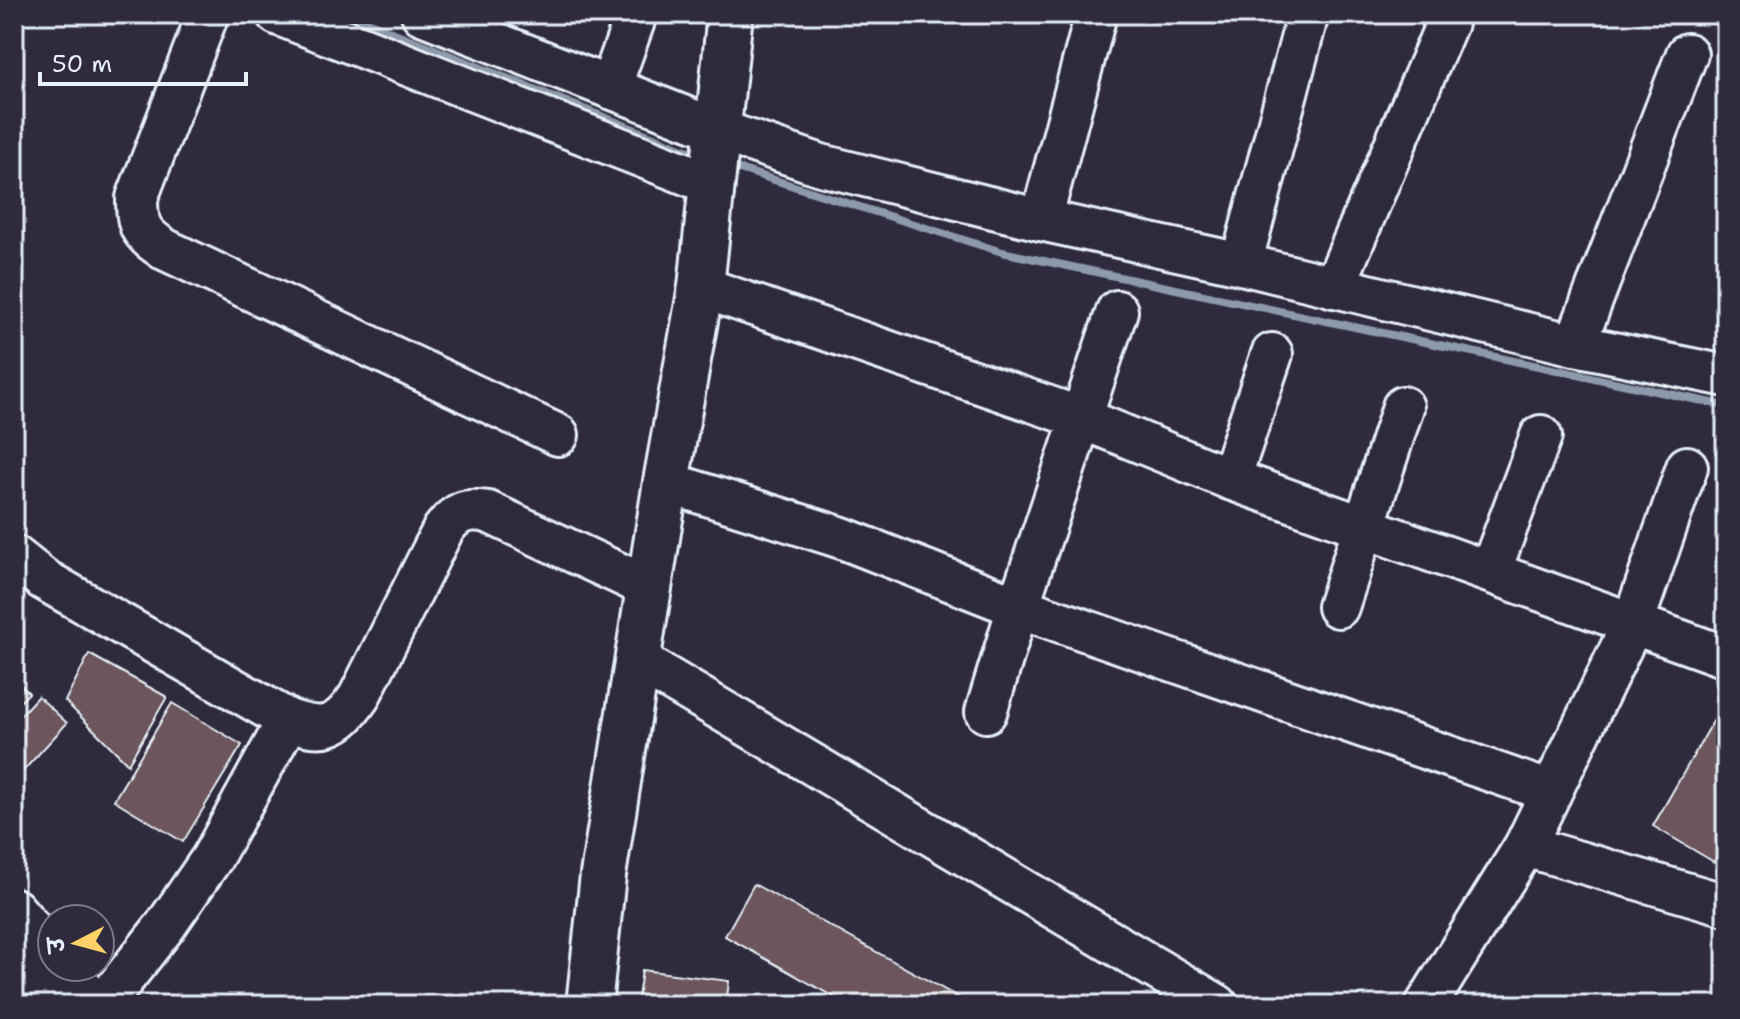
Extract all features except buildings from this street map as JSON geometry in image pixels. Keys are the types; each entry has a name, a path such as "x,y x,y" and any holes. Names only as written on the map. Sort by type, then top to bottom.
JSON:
{"main road":[{"path":"589,1005 603,875 666,482 701,287 730,14"},
{"path":"14,967 47,1005"}],"street":[{"path":"208,14 137,198 137,221 146,237 164,249 558,435"},
{"path":"277,14 712,184"},
{"path":"422,14 718,130 821,165 1041,220 1241,264 1575,345 1726,376"},
{"path":"610,88 634,21 633,14"},
{"path":"1041,220 1096,14"},
{"path":"1241,264 1308,14"},
{"path":"1334,287 1447,23 1447,14"},
{"path":"1575,345 1687,54"},
{"path":"701,287 1081,418 1230,479 1726,657"},
{"path":"986,712 1117,311"},
{"path":"1230,479 1272,354"},
{"path":"1338,607 1403,407"},
{"path":"1490,572 1541,436"},
{"path":"1426,1005 1525,846 1633,623 1687,467"},
{"path":"666,482 842,538 1018,607 1551,792"},
{"path":"14,556 43,579 288,720 309,727 329,727 345,716 359,697 443,530 454,515 471,509 488,512 650,588"},
{"path":"639,661 1217,1005"},
{"path":"79,983 100,1005 166,925 212,858 288,720"},
{"path":"1525,846 1726,905"},
{"path":"14,909 36,934"}],"waterway":[{"path":"347,14 701,156"},
{"path":"733,167 1002,252 1726,406"}]}
